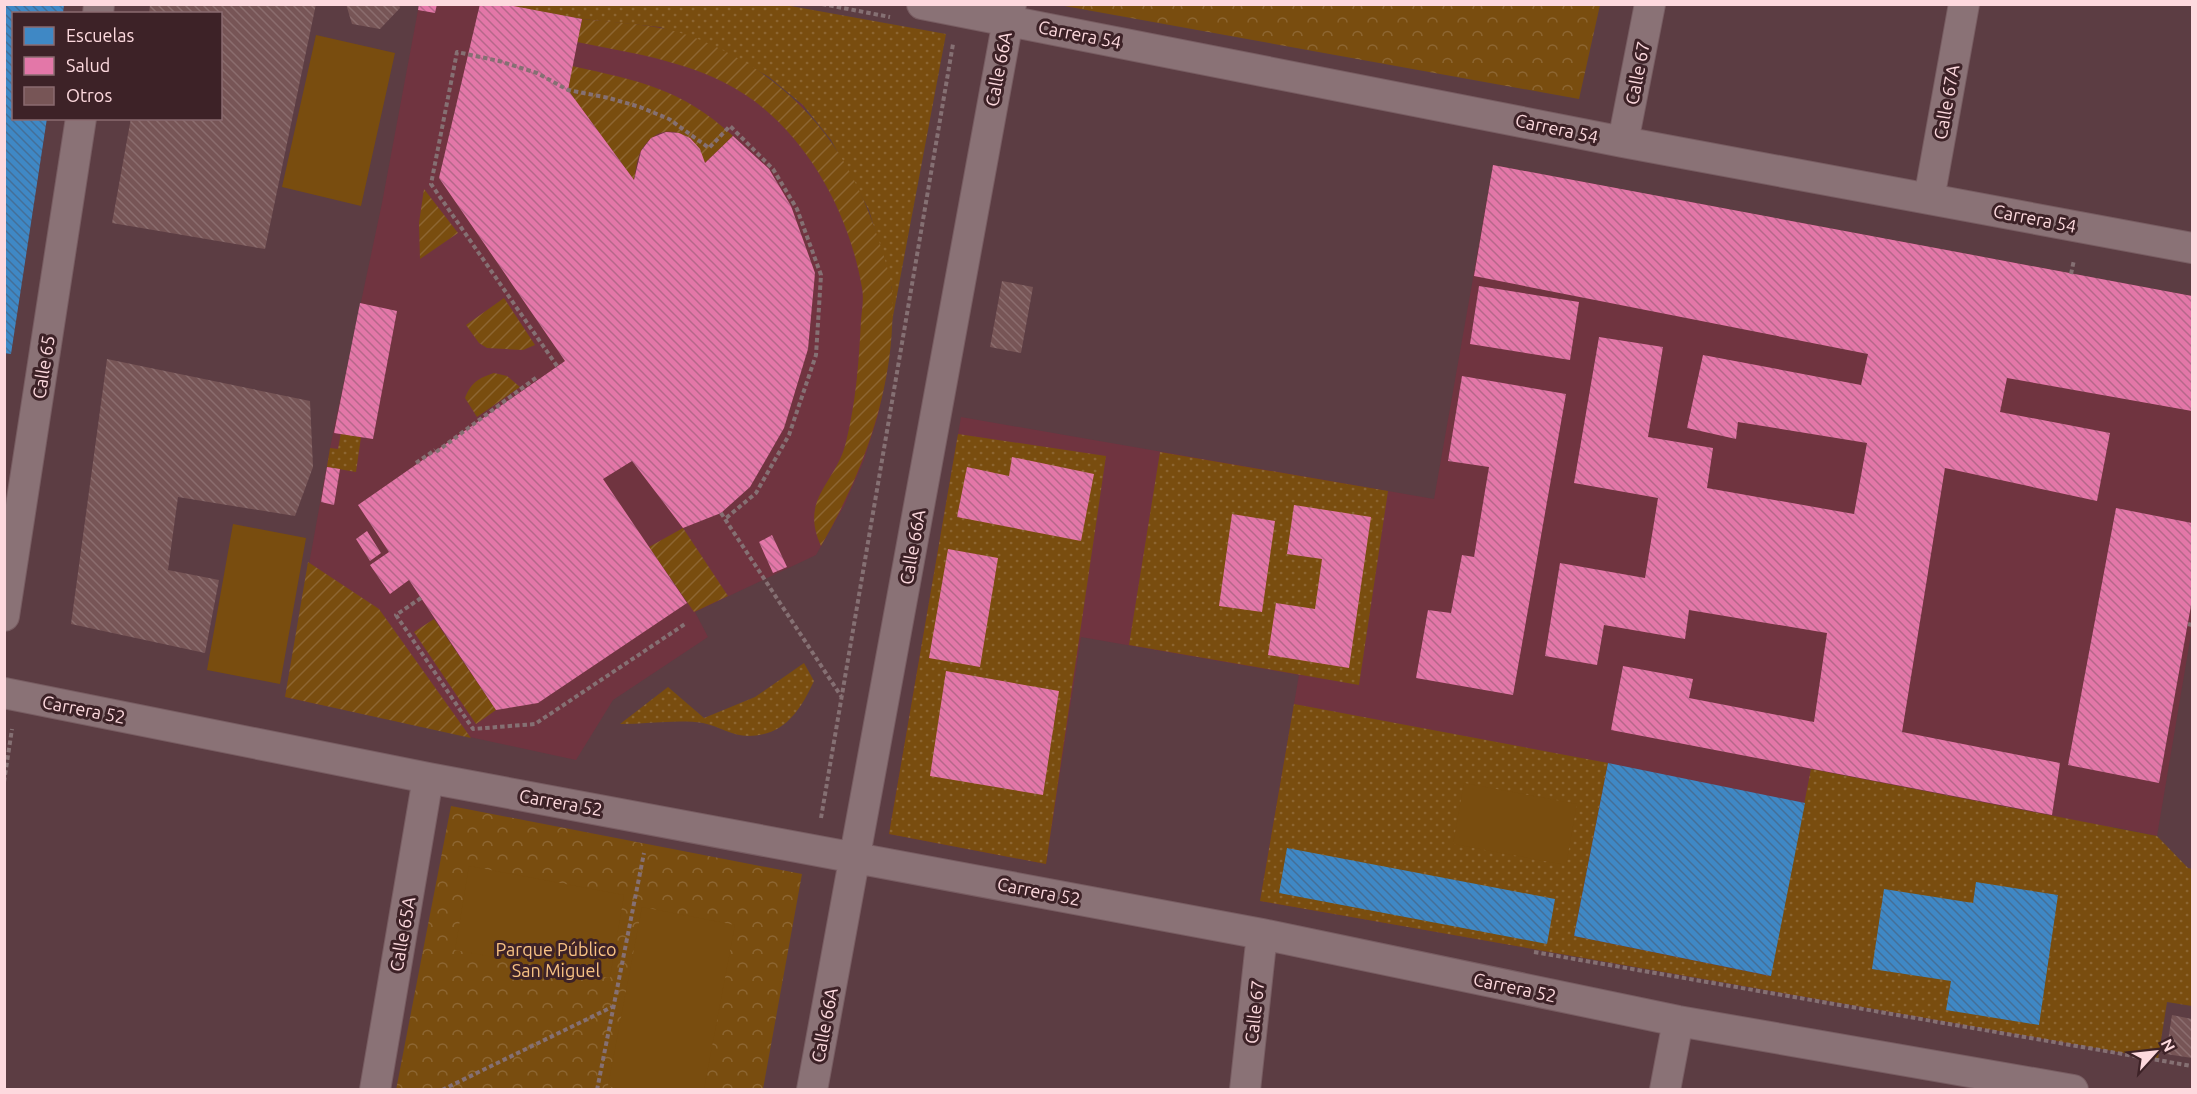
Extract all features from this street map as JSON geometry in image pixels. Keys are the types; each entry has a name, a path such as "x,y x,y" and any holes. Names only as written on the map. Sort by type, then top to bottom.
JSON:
{"street":[{"name":"Carrera 54","path":"922,4 959,11 1009,12 1623,142 2193,248"},
{"name":"Calle 67","path":"1623,142 1650,4"},
{"name":"Calle 67A","path":"1929,199 1964,4"},
{"name":"Calle 66A","path":"812,1089 857,857 1009,12"},
{"name":"Calle 65","path":"4,616 81,120"},
{"name":"Carrera 52","path":"11,694 428,778 1262,934 1678,1021 2073,1089"},
{"name":"Calle 65A","path":"375,1089 428,778"},
{"name":"Calle 67","path":"1245,1089 1262,934"},
{"path":"1665,1089 1678,1021"}],"path":[{"path":"815,849 959,11"},
{"path":"557,366 431,184 457,52 499,61 537,73 568,90 640,107 669,119 709,148 730,126 773,169 797,209 821,275 816,355 789,435 756,493 724,519"},
{"path":"2071,274 2075,256"},
{"path":"416,463 537,377"},
{"path":"721,513 841,697"},
{"path":"421,598 396,615 473,729 535,724 685,624"},
{"path":"4,782 11,694"},
{"path":"597,1089 646,846"},
{"path":"442,1089 613,1007"}],"shaded area":[{"path":"419,5 503,5 582,19 659,27 803,105 891,327 887,373 878,416 864,460 844,506 816,555 695,612 708,637 613,700 576,760 285,697 330,448 382,203"},
{"path":"1493,165 2192,296 2192,628 2157,836 2113,827 2078,1045 1260,901 1299,675 1081,637 1046,864 889,834 961,417 1434,499"}],"green space":[{"path":"1600,4 1579,99 1059,5"},
{"path":"504,5 785,5 946,34 891,327 892,289 869,210 831,140 803,105 769,77 732,56 660,27 582,19"},
{"path":"582,19 641,25 684,34 731,54 761,72 811,117 832,143 850,172 865,204 878,238 892,290 889,357 884,390 865,455 821,546 815,529 814,515 817,503 841,457 846,442 856,381 863,304 863,292 856,261 838,209 810,160 793,138 753,100 734,87 691,69 645,56 577,42"},
{"path":"316,35 395,53 361,206 282,187"},
{"path":"572,66 639,82 677,97 714,120 733,136 705,163 700,152 686,137 668,131 659,133 642,149 634,180 568,90"},
{"path":"424,189 458,233 420,259 419,223"},
{"path":"504,298 535,345 523,350 487,348 479,343 466,325"},
{"path":"494,373 507,376 520,387 477,417 465,398 476,382"},
{"path":"341,433 361,437 356,472 327,467 330,448 338,449"},
{"path":"958,434 1106,456 1046,864 889,834"},
{"path":"1160,452 1388,491 1359,685 1129,645"},
{"path":"233,524 306,538 280,684 207,670"},
{"path":"683,528 728,596 694,612 649,547"},
{"path":"308,562 379,609 471,738 285,697"},
{"path":"434,619 496,710 476,724 414,632"},
{"path":"804,663 814,681 796,712 781,727 772,732 742,736 709,724 693,722 620,724 668,687 704,718 755,697"},
{"path":"1294,704 1608,763 1574,936 1770,976 1811,769 2157,836 2188,868 2192,869 2192,1006 2167,1002 2158,1059 1260,901"},
{"path":"1464,783 1577,804 1566,865 1453,844"},
{"name":"Parque Público San Miguel","path":"451,806 802,874 763,1089 396,1090"},
{"path":"469,866 624,895 610,978 455,950"},
{"path":"642,907 735,925 704,1089 624,1090 608,1086"}],"building: Escuelas":[{"path":"4,4 64,4 63,12 12,12 12,120 47,120 11,354 4,353"},
{"path":"1608,763 1805,803 1771,976 1574,936"},
{"path":"1287,848 1555,899 1547,944 1279,893"},
{"path":"1976,882 2058,895 2039,1025 1946,1010 1951,981 1872,969 1884,889 1973,903"}],"building: Salud":[{"path":"419,4 437,4 435,13 418,10"},
{"path":"480,4 503,4 582,19 568,90 634,180 641,151 651,138 666,132 679,133 690,138 700,149 705,163 733,136 769,169 791,206 815,273 808,349 784,428 750,487 721,513 683,528 632,461 603,479 687,603 538,703 496,710 409,580 390,594 370,565 389,552 358,505 565,361 439,178"},
{"path":"1493,165 2192,296 2192,411 2007,378 2000,412 2110,433 2097,501 1945,468 1902,732 2060,763 2052,815 1611,730 1623,666 1693,679 1689,698 1814,722 1827,633 1689,610 1685,639 1604,625 1597,665 1545,656 1560,563 1645,578 1658,498 1574,483 1599,337 1663,347 1648,437 1713,448 1707,488 1854,514 1867,443 1738,422 1736,439 1687,428 1703,355 1861,385 1868,354 1474,276"},
{"path":"1479,286 1579,302 1570,360 1470,344"},
{"path":"360,303 397,311 373,439 334,433"},
{"path":"1462,376 1566,394 1513,695 1416,678 1428,610 1451,613 1462,555 1474,557 1489,467 1448,461"},
{"path":"1012,457 1094,474 1081,541 957,517 967,467 1009,476"},
{"path":"327,467 340,469 334,505 321,502"},
{"path":"1294,505 1371,517 1349,668 1268,655 1276,603 1315,609 1322,559 1287,554"},
{"path":"2116,508 2192,523 2192,600 2159,783 2068,765"},
{"path":"1232,514 1275,521 1262,612 1219,606"},
{"path":"367,531 381,553 370,561 356,539"},
{"path":"772,535 787,567 773,573 759,542"},
{"path":"948,549 998,558 980,667 929,658"},
{"path":"946,671 1059,691 1043,795 930,776"}],"building: Otros":[{"path":"150,4 316,4 265,249 112,223 131,120 222,120 222,12 149,12"},
{"path":"346,4 399,4 400,8 380,29 352,24"},
{"path":"1002,281 1033,287 1021,353 990,347"},
{"path":"107,359 310,401 313,467 295,516 178,497 168,570 219,580 205,653 71,624"},
{"path":"2172,1015 2192,1019 2192,1058 2166,1054"}]}
